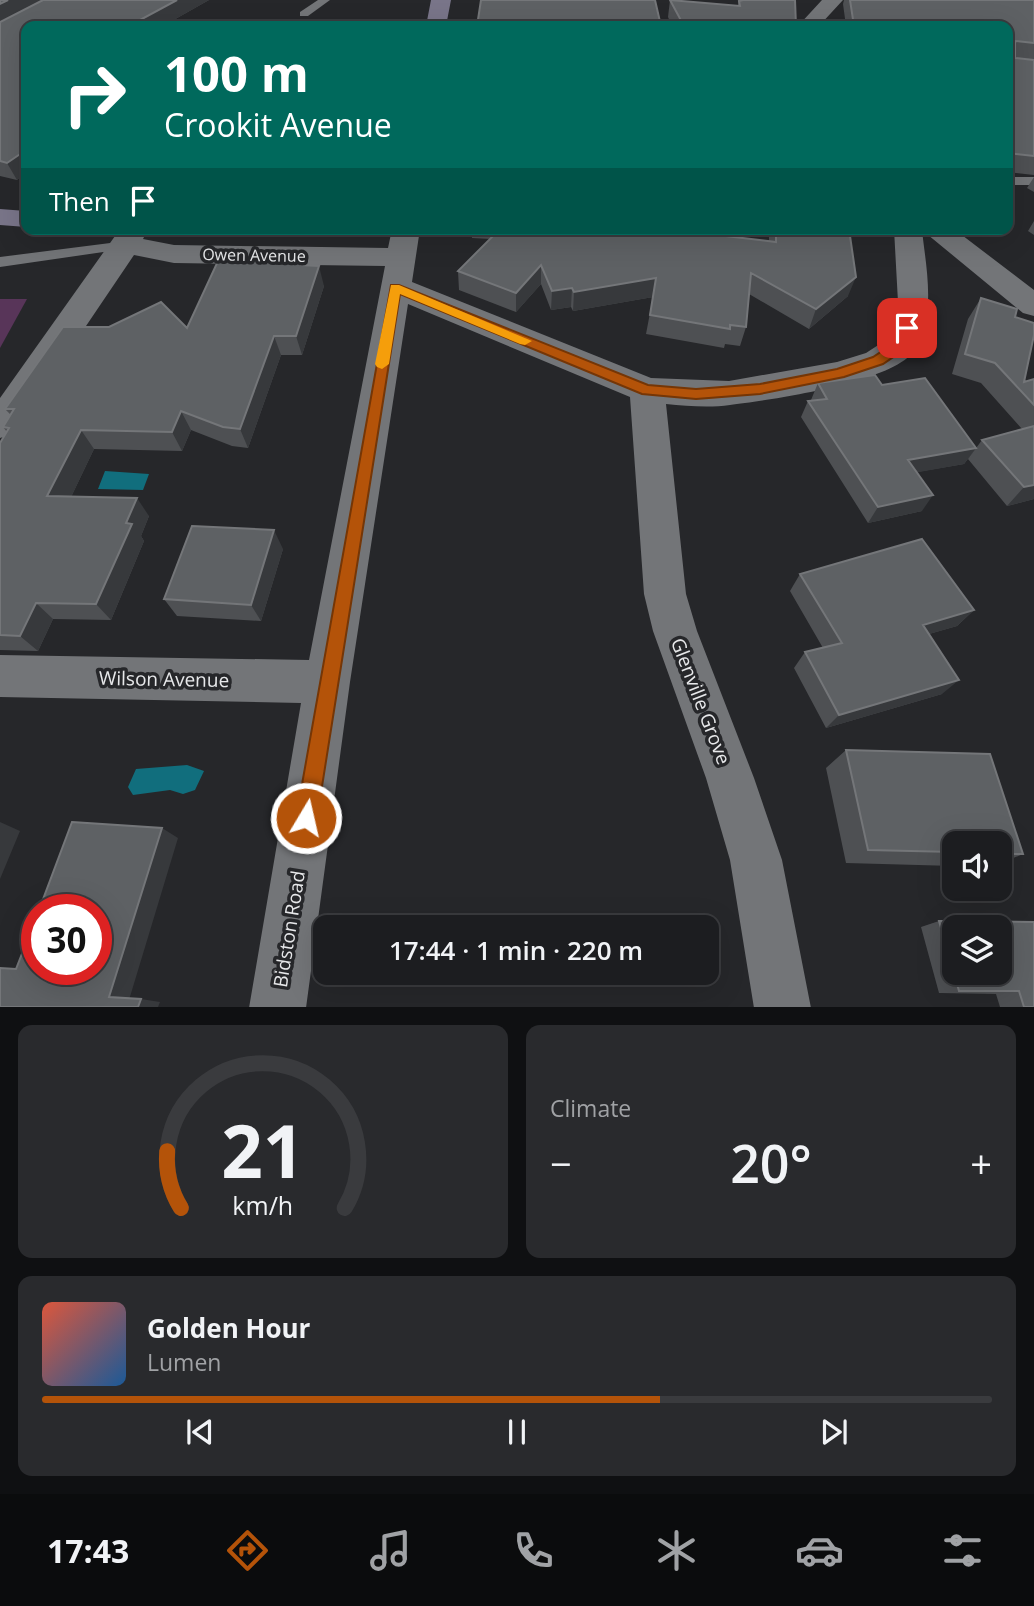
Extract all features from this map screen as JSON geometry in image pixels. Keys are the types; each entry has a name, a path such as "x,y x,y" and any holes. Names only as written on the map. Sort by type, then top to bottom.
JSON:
{"street":[{"path":"437,21 441,0"},
{"path":"813,21 833,0"},
{"path":"0,217 21,219"},
{"path":"400,258 647,390 729,393 839,374 878,360 900,346 914,302 908,235"},
{"path":"944,235 1034,306"},
{"path":"0,425 130,237"},
{"name":"Owen Avenue","path":"130,237 174,254 400,258"},
{"name":"Bidston Road","path":"277,1007 327,682 400,258"},
{"name":"Glenville Grove","path":"647,390 665,594 674,631 730,778 756,860 783,1007"},
{"name":"Wilson Avenue","path":"0,677 327,682"}],"lane":[{"path":"304,14 324,0"},
{"path":"1013,181 1034,181"},
{"path":"0,262 130,237"}],"shaded area":[{"path":"0,299 27,299 0,348"}],"water":[{"path":"105,471 149,474 143,490 98,489"},
{"path":"187,765 204,771 195,790 183,794 170,790 133,795 128,787 136,769"}],"building":[{"path":"43,0 177,0 138,21 21,21 21,153 7,163 0,161 0,22"},
{"path":"481,0 655,0 660,21 478,21"},
{"path":"670,0 740,6 739,1 743,0 795,0 796,21 681,21"},
{"path":"850,0 1034,0 1034,43 1015,41 1015,58 1034,60 1034,156 1013,154 1013,21 853,21"},
{"path":"494,235 717,235 776,242 776,235 850,235 856,277 816,309 751,273 746,327 730,325 730,329 650,315 656,278 574,292 572,288 552,291 541,265 516,293 458,271"},
{"path":"251,257 303,259 301,265 319,266 296,336 274,336 240,429 223,427 181,411 172,432 81,430 47,496 137,498 126,523 132,524 96,604 36,603 20,636 0,635 0,443 9,428 3,427 14,409 5,409 63,327 109,327 161,302 187,328 218,261 249,262"},
{"path":"981,298 1017,309 1015,317 1034,323 1024,382 1034,379 1034,405 995,363 965,354"},
{"path":"875,375 882,385 925,378 976,448 908,460 933,495 878,507 808,401 827,399 818,383"},
{"path":"1034,426 1034,485 1024,487 982,440"},
{"path":"192,526 274,530 251,605 164,599"},
{"path":"922,539 974,610 923,625 959,680 839,715 805,652 842,643 800,574"},
{"path":"846,750 990,754 1023,854 1012,854 1012,831 942,831 942,852 868,850"},
{"path":"72,822 162,828 109,997 141,999 138,1007 0,1007 0,968 16,969 21,956 21,985 112,985 112,894 45,894"},
{"path":"1012,922 1034,922 1034,1007 1024,1007 1019,991 959,991 957,985 1012,985"}],"slow traffic":[{"path":"382,364 395,288 525,341"}],"route":[{"path":"306,818 395,288 647,390 696,394 760,389 839,374 878,360 900,346 907,328"}]}
